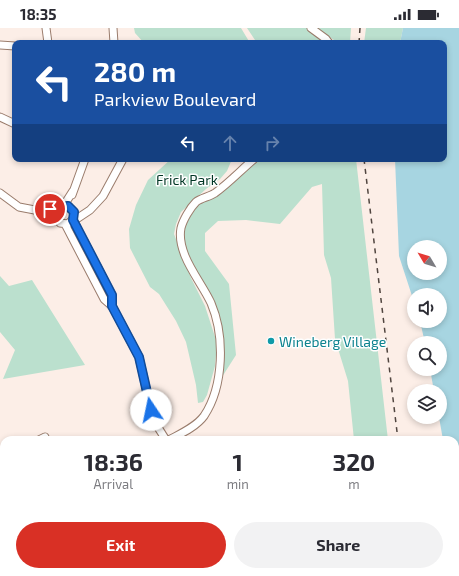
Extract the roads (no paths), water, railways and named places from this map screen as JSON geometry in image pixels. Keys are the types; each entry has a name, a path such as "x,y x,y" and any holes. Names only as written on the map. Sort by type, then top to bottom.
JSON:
{"street":[{"path":"46,28 48,40"},
{"path":"113,28 114,40"},
{"path":"311,28 326,40"},
{"path":"0,45 12,46"},
{"path":"0,117 12,123"},
{"path":"65,224 72,215 73,191 83,162"},
{"path":"72,215 78,218 90,210 103,196 121,162"},
{"path":"175,436 193,426 203,417 212,399 218,380 221,357 218,328 211,303 186,257 181,244 181,228 196,202 214,194 251,162"},
{"path":"56,218 56,213 73,191"},
{"path":"0,193 19,206 40,211 65,224 104,299 112,306 139,357 154,421 165,436"},
{"path":"40,211 64,206 72,215 112,295 112,306"}],"water":[{"path":"403,28 459,28 459,436 442,436 440,424 447,424 447,384 433,384 431,376 447,376 447,336 423,336 422,328 447,328 447,288 409,288 399,256 395,162 447,162 447,40 401,40"}],"railway":[{"path":"359,40 360,28"},
{"path":"364,162 398,436"}],"place":[{"name":"Wineberg Village","path":"271,341"}],"park label":[{"name":"Frick Park","path":"187,179"}]}
